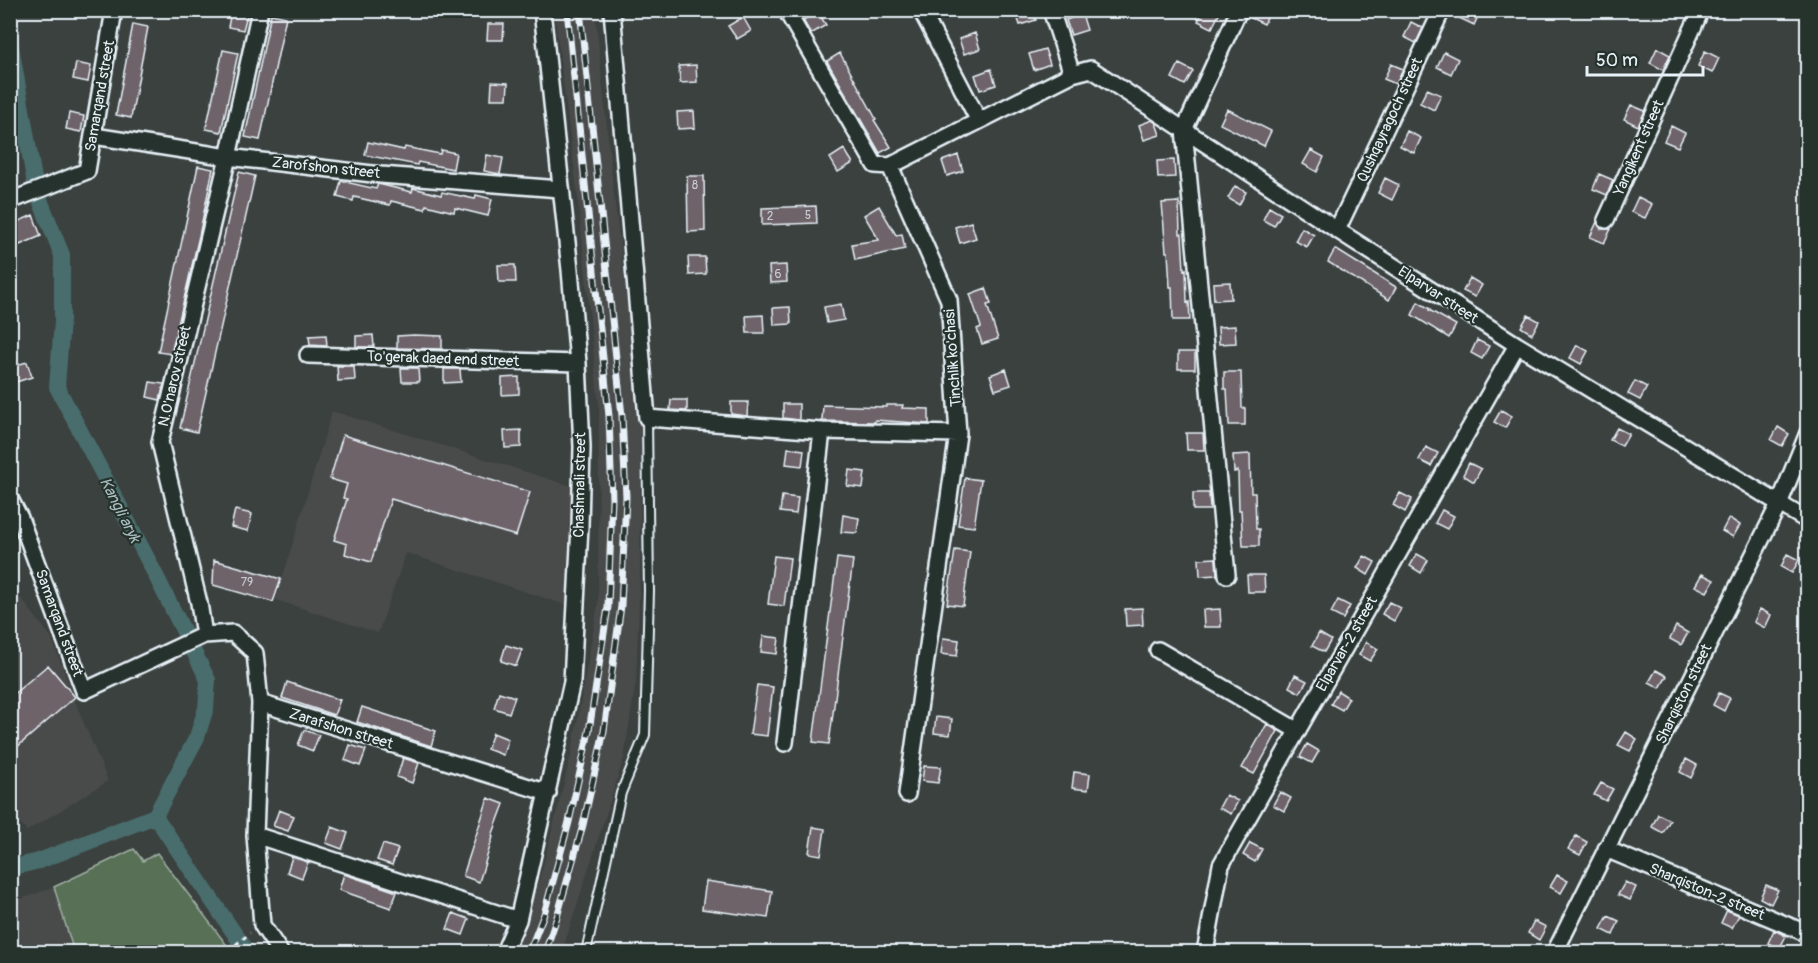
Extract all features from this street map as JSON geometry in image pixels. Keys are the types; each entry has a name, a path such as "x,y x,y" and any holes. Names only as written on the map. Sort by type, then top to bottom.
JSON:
{"street":[{"name":"Samarqand street","path":"10,201 87,171 114,10"},
{"name":"N.O'narov street","path":"204,635 199,603 159,442 228,157 260,10"},
{"name":"Chashmali street","path":"504,952 518,920 572,682 580,526 582,447 578,363 542,10"},
{"path":"612,10 647,418 822,431 958,435"},
{"path":"786,10 875,165 890,166 1072,74 1051,10"},
{"path":"921,10 979,121"},
{"path":"1227,575 1184,130 1239,10"},
{"name":"Qushqayragoch street","path":"1337,230 1442,10"},
{"name":"Yangikent street","path":"1606,220 1701,10"},
{"name":"Elparvar street","path":"1072,74 1091,69 1517,345 1808,521"},
{"name":"Zarofshon street","path":"94,136 228,157 381,175 560,189"},
{"name":"Tinchlik ko'chasi","path":"890,166 950,300 958,435 907,794"},
{"name":"Elparvar-2 street","path":"1205,952 1221,865 1517,345"},
{"name":"To'gerak daed end street","path":"308,355 578,363"},
{"path":"785,743 822,431"},
{"name":"Sharqiston street","path":"1555,952 1779,504 1808,433"},
{"name":"Samarqand street","path":"10,499 20,518 84,691 204,635"},
{"path":"204,635 233,633 255,653 260,703 255,835 262,925 280,952"},
{"path":"1158,650 1298,731"},
{"name":"Zarafshon street","path":"260,703 548,793"},
{"path":"255,835 518,920"},
{"name":"Sharqiston-2 street","path":"1606,849 1808,934"}],"lane":[{"path":"586,952 621,793 645,735 649,591 647,418"}],"path":[{"path":"231,952 234,946 256,928"}],"shaded area":[{"path":"554,11 595,11 613,187 641,417 640,575 636,681 624,758 562,952 515,952 540,878 572,751 598,604 599,408 578,198"},
{"path":"332,411 571,486 566,605 406,553 378,633 276,600"},
{"path":"21,598 51,637 108,781 27,831 11,811 10,606"},
{"path":"54,887 74,952 11,952 10,903"}],"green space":[{"path":"134,849 143,861 157,853 232,952 74,952 54,887"}],"building":[{"path":"1015,10 1033,10 1036,20 1020,25"},
{"path":"1204,10 1221,10 1212,28 1198,21"},
{"path":"1249,10 1271,10 1264,24 1247,16"},
{"path":"1452,10 1481,10 1474,25 1451,14"},
{"path":"231,12 247,15 243,30 228,27"},
{"path":"818,12 826,25 811,34 803,20"},
{"path":"271,14 286,17 260,140 245,137"},
{"path":"1082,14 1087,30 1071,35 1066,20"},
{"path":"743,17 751,31 737,39 728,26"},
{"path":"1411,22 1423,28 1416,43 1404,37"},
{"path":"133,24 148,27 131,118 116,115"},
{"path":"488,24 504,24 503,40 487,40"},
{"path":"975,33 980,49 964,54 959,39"},
{"path":"1657,48 1670,55 1663,70 1650,63"},
{"path":"1045,49 1050,64 1034,70 1029,54"},
{"path":"223,50 238,53 221,132 206,129"},
{"path":"1705,51 1719,58 1712,73 1698,66"},
{"path":"1444,52 1458,59 1451,74 1437,67"},
{"path":"840,53 876,119 874,120 891,147 880,153 827,61"},
{"path":"76,63 91,66 88,82 73,79"},
{"path":"1179,64 1193,71 1185,85 1172,78"},
{"path":"1391,64 1403,69 1396,84 1384,79"},
{"path":"696,65 697,82 680,83 679,66"},
{"path":"991,69 996,85 980,90 975,75"},
{"path":"492,82 508,83 507,99 491,99"},
{"path":"1427,89 1441,95 1434,110 1420,103"},
{"path":"1631,105 1645,111 1638,126 1624,119"},
{"path":"1227,109 1271,131 1264,146 1220,124"},
{"path":"694,111 695,128 678,129 677,112"},
{"path":"69,113 84,116 81,132 66,129"},
{"path":"1152,120 1156,123 1160,135 1144,140 1139,125"},
{"path":"1671,126 1685,133 1678,147 1664,141"},
{"path":"1407,131 1421,138 1414,153 1400,146"},
{"path":"368,142 404,150 405,147 440,154 441,150 456,153 453,169 365,155"},
{"path":"844,149 853,163 838,172 830,158"},
{"path":"1311,150 1324,157 1317,172 1303,164"},
{"path":"487,155 503,158 500,174 484,171"},
{"path":"958,155 963,171 947,176 942,161"},
{"path":"1174,160 1175,177 1158,178 1157,161"},
{"path":"198,166 213,169 199,236 171,354 158,352"},
{"path":"239,172 255,176 197,432 180,428"},
{"path":"1599,174 1613,180 1607,195 1593,189"},
{"path":"687,176 704,176 705,231 688,232"},
{"path":"1385,178 1399,185 1392,200 1378,193"},
{"path":"341,181 376,189 378,184 412,192 413,188 441,195 442,192 475,199 476,195 492,199 488,216 455,208 454,212 426,205 425,209 391,201 390,205 354,197 353,201 337,197"},
{"path":"1235,186 1246,192 1239,205 1228,198"},
{"path":"1638,197 1652,204 1645,218 1631,212"},
{"path":"1179,202 1180,234 1182,234 1190,320 1173,320 1172,287 1170,287 1168,252 1166,252 1162,203"},
{"path":"816,206 817,223 762,225 762,208"},
{"path":"879,206 896,235 902,234 905,249 855,260 852,244 879,240 864,215"},
{"path":"1269,207 1281,214 1274,226 1263,220"},
{"path":"33,215 41,236 10,249 10,225"},
{"path":"971,222 976,238 960,243 955,227"},
{"path":"1597,222 1601,229 1611,229 1604,243 1590,237"},
{"path":"1302,228 1314,235 1307,247 1295,241"},
{"path":"1335,249 1396,287 1389,300 1328,262"},
{"path":"688,257 705,257 706,274 689,275"},
{"path":"498,265 515,265 516,282 499,282"},
{"path":"786,265 787,282 770,283 769,266"},
{"path":"1470,278 1482,285 1475,297 1463,291"},
{"path":"1230,282 1231,299 1214,300 1213,283"},
{"path":"986,288 991,304 987,305 998,339 982,344 977,329 981,327 970,294"},
{"path":"1418,302 1456,325 1449,338 1412,315"},
{"path":"841,304 844,320 827,323 824,307"},
{"path":"790,307 791,324 774,325 773,308"},
{"path":"763,315 764,333 747,333 746,316"},
{"path":"1528,315 1539,321 1532,334 1521,327"},
{"path":"1235,326 1236,343 1219,344 1218,327"},
{"path":"326,335 327,346 310,345 309,336"},
{"path":"373,335 374,347 356,347 356,336"},
{"path":"397,336 442,336 442,349 397,348"},
{"path":"1477,340 1489,346 1482,359 1471,353"},
{"path":"1577,345 1588,351 1581,364 1570,358"},
{"path":"1178,352 1195,352 1195,369 1178,369"},
{"path":"27,362 32,377 16,382 10,367"},
{"path":"337,366 354,366 355,380 338,381"},
{"path":"401,368 418,368 419,382 402,382"},
{"path":"444,369 460,369 461,382 444,383"},
{"path":"1006,369 1011,385 995,390 990,375"},
{"path":"1224,372 1241,372 1245,425 1229,425"},
{"path":"519,377 519,394 502,395 502,378"},
{"path":"1635,381 1647,387 1640,400 1628,394"},
{"path":"150,382 164,384 160,400 147,397"},
{"path":"671,400 687,400 687,411 670,410"},
{"path":"731,402 748,402 747,416 731,414"},
{"path":"783,404 799,404 799,420 783,418"},
{"path":"823,405 886,407 886,405 903,405 902,408 929,409 929,424 875,420 875,422 822,421"},
{"path":"1501,410 1512,416 1505,428 1494,422"},
{"path":"1778,427 1789,434 1782,446 1771,440"},
{"path":"1617,428 1629,434 1622,446 1610,440"},
{"path":"521,430 521,447 505,448 504,431"},
{"path":"1186,433 1203,433 1204,450 1187,450"},
{"path":"343,435 530,492 516,536 391,499 371,562 345,554 347,544 334,540 347,499 343,498 347,484 330,479"},
{"path":"1426,447 1438,453 1431,466 1419,460"},
{"path":"788,448 804,450 802,466 786,464"},
{"path":"1250,454 1251,493 1255,493 1259,546 1243,546 1238,471 1234,472 1233,455"},
{"path":"1469,463 1481,469 1474,482 1463,475"},
{"path":"849,470 865,472 863,488 847,486"},
{"path":"965,478 981,480 974,527 958,525"},
{"path":"1193,493 1209,493 1210,510 1193,510"},
{"path":"1400,493 1412,499 1405,512 1393,505"},
{"path":"782,496 798,498 796,514 780,512"},
{"path":"235,510 252,514 248,531 231,527"},
{"path":"1442,510 1454,516 1447,529 1435,523"},
{"path":"843,515 859,518 857,533 841,532"},
{"path":"1729,518 1740,525 1733,537 1722,531"},
{"path":"955,550 970,552 963,606 947,604"},
{"path":"1417,554 1428,560 1421,573 1410,566"},
{"path":"1787,554 1799,560 1792,573 1781,567"},
{"path":"774,556 790,558 784,606 768,604"},
{"path":"1364,556 1375,562 1368,575 1357,568"},
{"path":"837,558 853,560 829,744 813,742"},
{"path":"1216,558 1217,575 1200,576 1199,559"},
{"path":"214,560 281,579 273,602 213,585"},
{"path":"1702,574 1714,580 1707,592 1695,586"},
{"path":"1247,575 1264,575 1265,592 1248,592"},
{"path":"1338,600 1350,606 1343,619 1331,613"},
{"path":"1389,602 1401,608 1394,621 1382,614"},
{"path":"1142,608 1143,625 1126,626 1125,609"},
{"path":"1220,609 1221,627 1204,627 1203,610"},
{"path":"1760,609 1771,615 1765,628 1754,622"},
{"path":"1676,626 1688,633 1681,645 1670,639"},
{"path":"1319,633 1331,640 1324,652 1312,646"},
{"path":"763,636 779,638 777,654 761,652"},
{"path":"943,638 959,640 957,656 941,654"},
{"path":"1366,642 1378,649 1370,661 1359,655"},
{"path":"506,645 522,650 516,666 501,661"},
{"path":"48,665 75,697 10,753 10,697"},
{"path":"1656,670 1667,676 1660,688 1649,682"},
{"path":"1295,675 1307,681 1300,693 1289,687"},
{"path":"287,682 340,700 334,715 282,698"},
{"path":"757,685 773,687 767,736 750,734"},
{"path":"1338,691 1349,698 1342,710 1331,704"},
{"path":"499,692 515,697 509,713 494,708"},
{"path":"1719,693 1730,698 1724,711 1713,705"},
{"path":"362,707 436,731 431,746 357,722"},
{"path":"936,717 952,719 950,735 934,733"},
{"path":"1267,724 1278,731 1254,774 1242,768"},
{"path":"304,730 319,735 313,751 298,745"},
{"path":"1626,732 1637,739 1630,751 1618,745"},
{"path":"493,733 508,739 503,755 487,749"},
{"path":"1307,744 1319,751 1312,763 1300,757"},
{"path":"350,745 366,750 360,766 345,760"},
{"path":"403,758 419,763 412,783 397,777"},
{"path":"1686,759 1697,765 1691,778 1680,772"},
{"path":"924,766 941,767 938,783 922,781"},
{"path":"1074,772 1090,774 1088,790 1072,788"},
{"path":"1601,783 1613,789 1606,801 1594,795"},
{"path":"1280,792 1291,798 1284,811 1273,805"},
{"path":"1226,795 1238,801 1231,814 1219,808"},
{"path":"488,798 504,804 479,882 463,876"},
{"path":"279,810 294,816 288,831 273,826"},
{"path":"1658,814 1670,820 1663,833 1652,827"},
{"path":"332,827 348,833 342,849 326,843"},
{"path":"813,827 825,829 821,855 809,853"},
{"path":"1576,836 1587,842 1580,855 1568,849"},
{"path":"1250,843 1262,849 1255,862 1243,855"},
{"path":"383,844 398,849 392,865 377,860"},
{"path":"292,857 308,862 302,878 287,872"},
{"path":"344,874 397,892 391,908 339,890"},
{"path":"1557,875 1568,881 1561,893 1550,887"},
{"path":"706,881 772,891 768,918 702,909"},
{"path":"1625,882 1636,887 1630,900 1618,895"},
{"path":"1766,885 1778,890 1771,904 1760,898"},
{"path":"1727,910 1739,915 1732,928 1721,923"},
{"path":"453,913 469,919 463,935 447,929"},
{"path":"1608,916 1619,921 1613,935 1601,929"},
{"path":"1534,921 1546,927 1539,940 1528,933"},
{"path":"1774,930 1786,936 1779,949 1768,943"}],"waterway":[{"name":"Kangli aryk","path":"10,41 36,190 62,255 62,321 57,387 208,680 206,708 197,737 155,816 39,861 10,868"},
{"path":"155,816 247,952"}],"railway":[{"path":"529,952 544,914 569,822 589,731 608,607 612,499 609,416 567,10"},
{"path":"545,952 583,825 604,731 621,606 626,497 622,416 580,10"}]}
